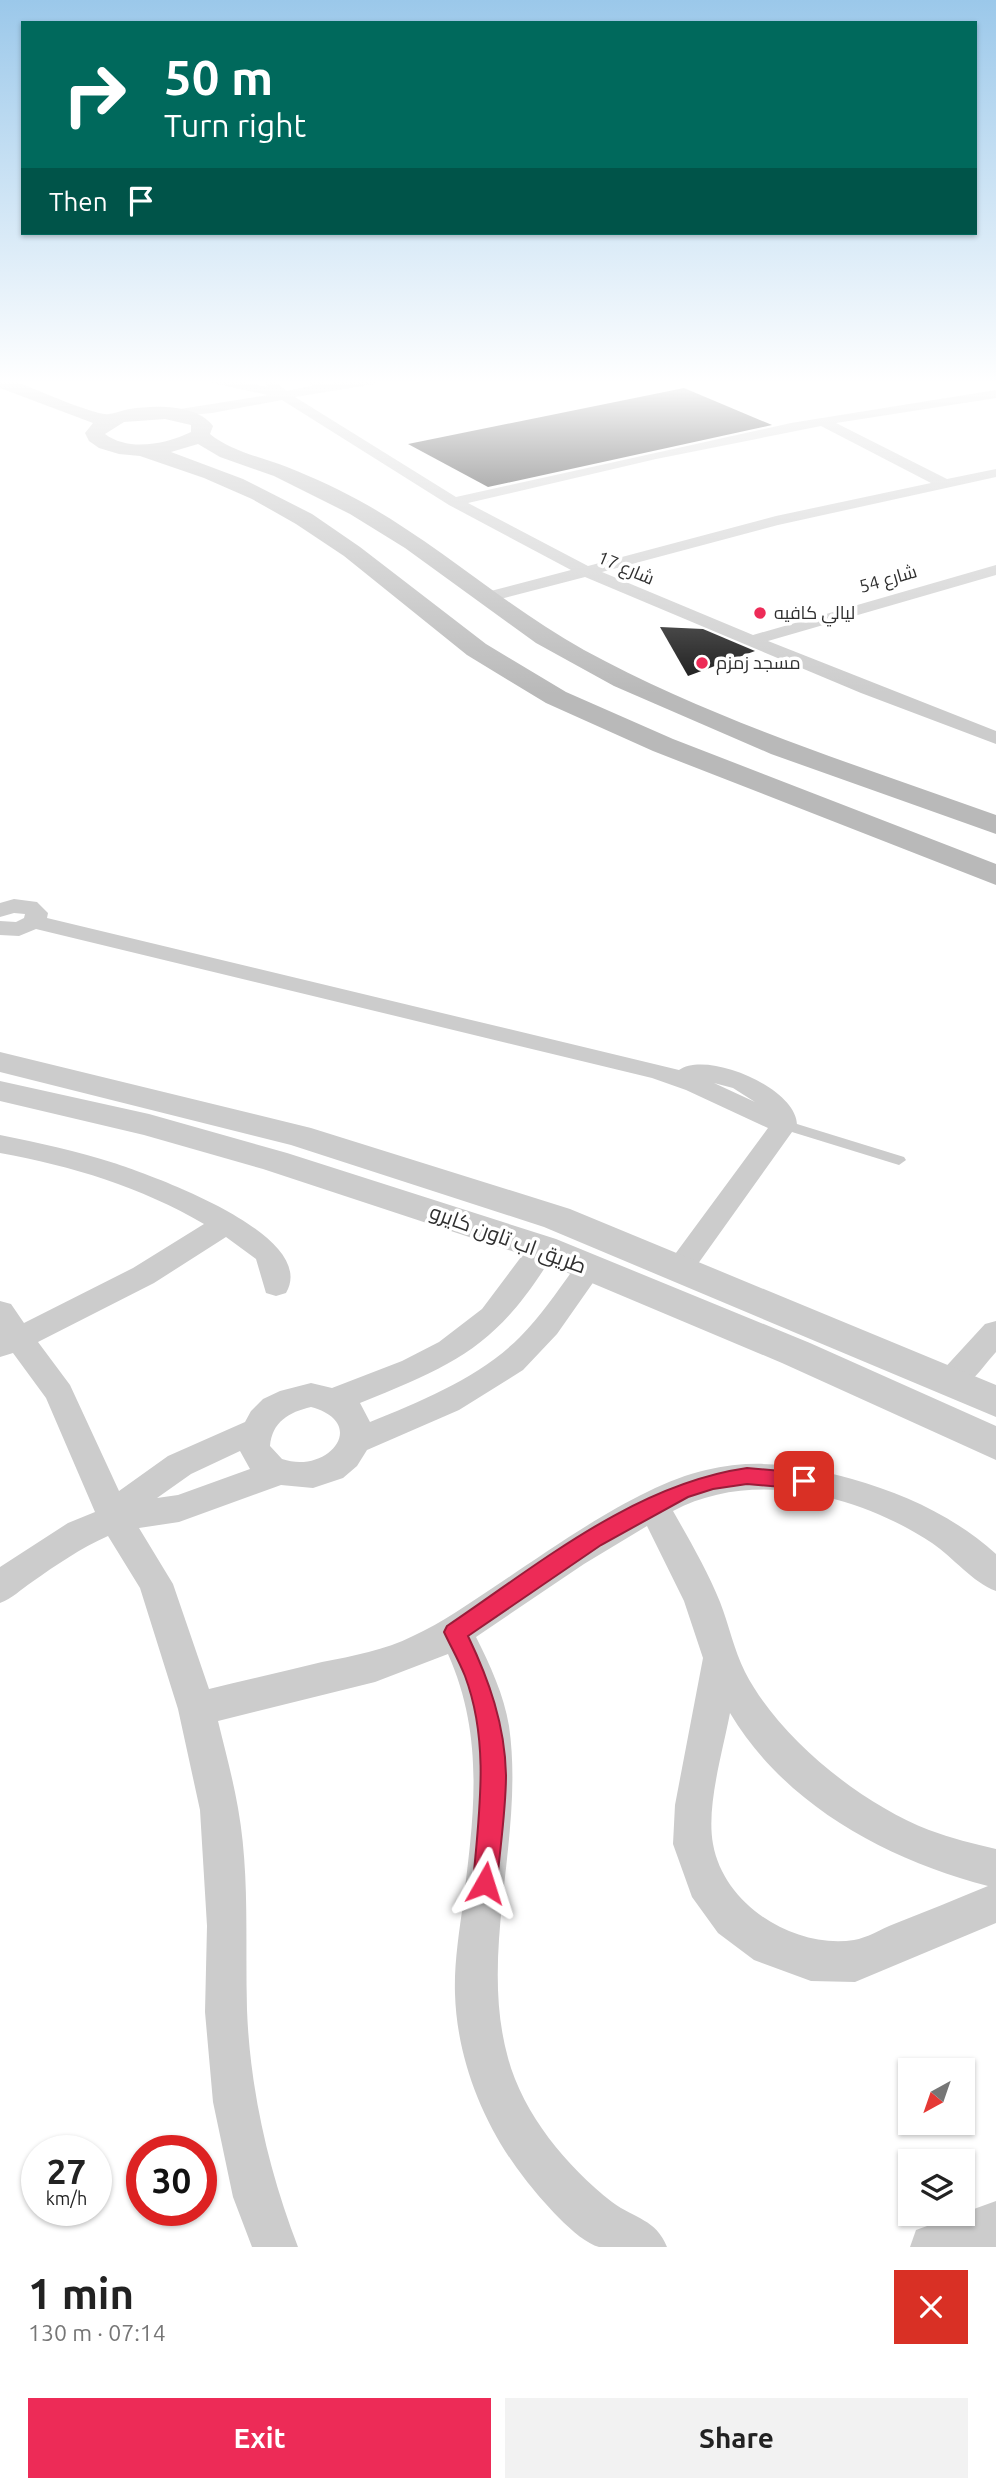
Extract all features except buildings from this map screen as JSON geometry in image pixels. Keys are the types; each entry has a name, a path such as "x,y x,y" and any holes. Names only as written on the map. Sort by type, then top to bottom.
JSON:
{"main road":[{"path":"236,485 304,519 345,546 457,637 503,668 559,699 660,745 996,875"},
{"path":"309,485 378,520 525,625 573,654 660,698 751,736 996,825"}],"street":[{"name":"شارع 17","path":"427,485 584,571 751,641 996,738"},
{"path":"454,502 526,485"},
{"path":"489,597 776,521 935,485"},
{"name":"شارع 54","path":"751,641 996,570"},
{"path":"0,924 19,929 33,922 660,1072 695,1084 784,1125 680,1268 652,1268 589,1251 544,1248 503,1303 463,1342 436,1358 335,1400"},
{"name":"طريق اب تاون كايرو","path":"0,1062 163,1101 419,1172 557,1218 996,1402"},
{"name":"طريق اب تاون كايرو","path":"0,1091 149,1125 250,1154 544,1248 796,1353 996,1444"},
{"path":"0,1144 128,1178 177,1198 262,1247 272,1259 277,1272 276,1286"},
{"path":"10,1342 141,1277 224,1224"},
{"path":"356,1441 470,1391 503,1369 530,1345 590,1267"},
{"path":"0,1312 10,1342 59,1392 115,1518 156,1584 197,1709 219,1810 227,1926 226,2012 235,2102 256,2197 275,2247"},
{"path":"951,1381 996,1332"},
{"path":"115,1518 136,1494 162,1473 255,1431 267,1412 286,1400 311,1395 335,1400 354,1418 358,1429 356,1441 344,1461 320,1474 292,1475 270,1466 256,1450 255,1431"},
{"path":"0,1588 17,1573 80,1533 115,1518 179,1507 280,1472"},
{"path":"197,1709 396,1660 455,1632 593,1539 653,1506 713,1481 747,1476 782,1478 826,1484 879,1500 942,1529 971,1550 996,1576"},
{"path":"653,1506 691,1576 734,1688 753,1716 813,1780 857,1812 905,1840 958,1860 996,1869"},
{"path":"455,1632 476,1676 489,1724 494,1775 477,1962 475,2014 486,2067 508,2119 549,2175 601,2223 644,2247"},
{"path":"721,1659 694,1805 693,1843 706,1883 732,1919 769,1945 811,1960 855,1961 996,1903"},
{"path":"933,2247 996,2224"}],"lane":[{"path":"784,1125 900,1160"}],"place":[{"name":"ليالي كافيه","path":"760,613"},
{"name":"مسجد زمزم","path":"702,663"}],"route":[{"path":"485,1883 494,1775 489,1724 476,1676 455,1632 593,1539 681,1491 713,1481 747,1476 804,1481"}]}
